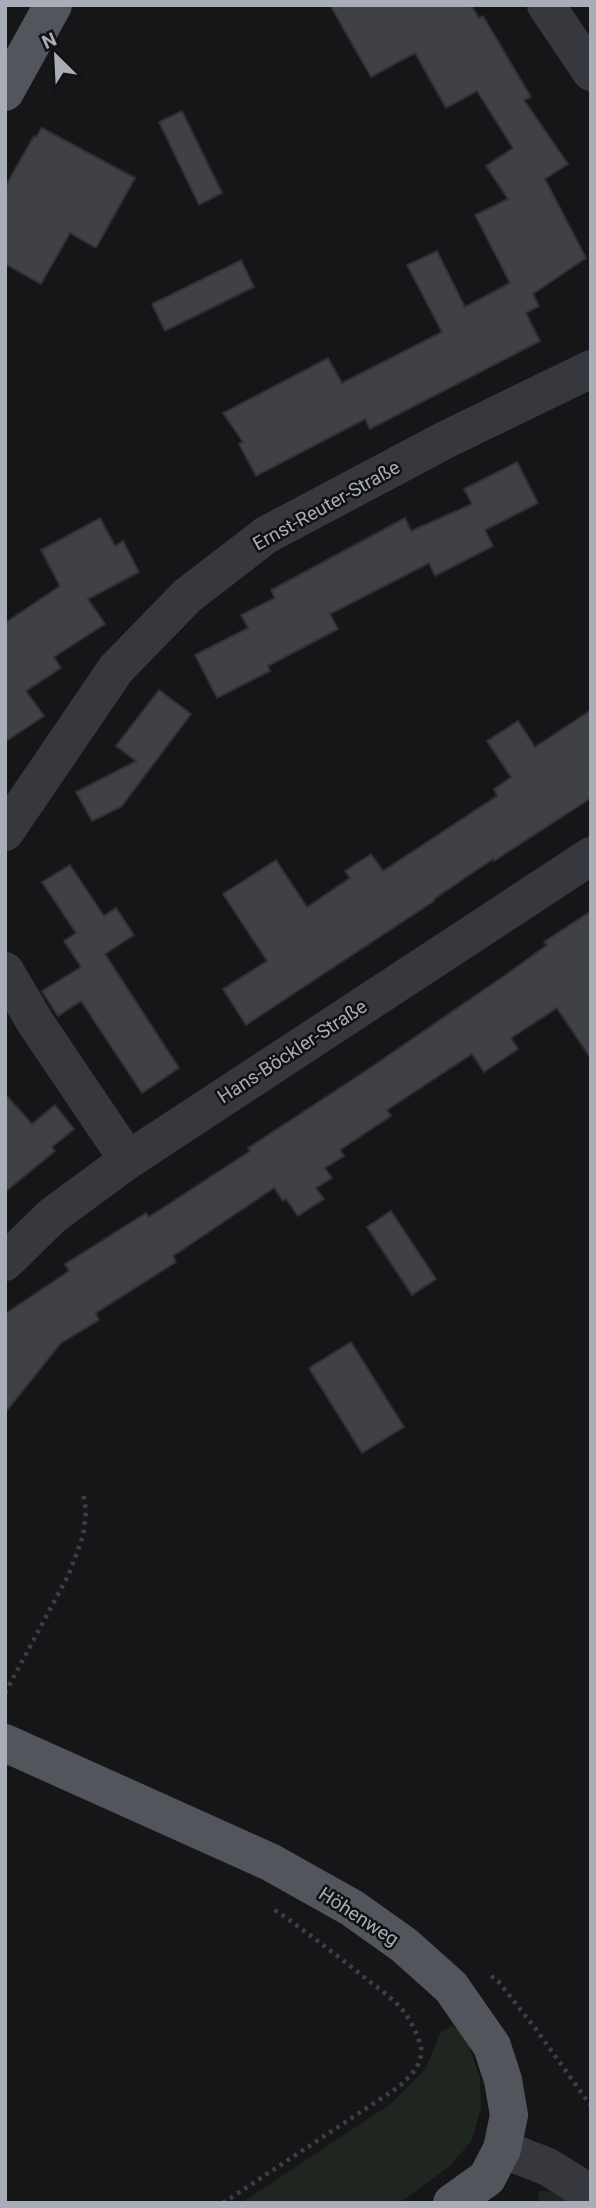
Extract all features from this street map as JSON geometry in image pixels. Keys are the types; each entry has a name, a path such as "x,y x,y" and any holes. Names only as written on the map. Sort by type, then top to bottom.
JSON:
{"main road":[{"path":"5,92 53,5"},
{"name":"Höhenweg","path":"5,1743 270,1863 352,1908 404,1945 451,1987 492,2046 503,2081 509,2115 502,2149 486,2178 452,2203"}],"street":[{"path":"546,5 591,72"},
{"name":"Ernst-Reuter-Straße","path":"5,832 116,669 187,596 267,535 445,440 591,369"},
{"name":"Hans-Böckler-Straße","path":"5,1262 52,1216 128,1160 591,856"},
{"path":"5,971 35,1022 128,1160"},
{"path":"502,2149 548,2167 591,2194"}],"path":[{"path":"5,1693 69,1573 83,1536 86,1511 83,1492"},
{"path":"223,2203 397,2088 411,2076 419,2061 421,2049 405,2014 389,1997 312,1935 265,1903 270,1863"}],"shaded area":[{"path":"451,2026 464,2031 480,2078 481,2108 472,2140 450,2166 399,2203 241,2203 392,2103 426,2068 440,2033"},
{"path":"539,2191 552,2192 569,2203 542,2203 538,2199"}],"building":[{"path":"330,5 471,5 479,18 483,16 531,97 524,100 568,164 545,179 586,258 533,294 539,306 526,313 540,341 370,429 365,419 256,476 239,444 243,442 223,413 328,358 342,383 442,332 407,265 437,251 465,307 510,283 475,215 508,199 486,166 513,148 477,91 446,108 415,53 371,77"},
{"path":"182,111 222,193 199,205 159,122"},
{"path":"42,128 135,178 96,248 70,233 41,284 5,264 5,187 34,136 36,137"},
{"path":"241,260 254,287 165,331 152,304"},
{"path":"517,462 538,503 485,530 493,546 435,576 429,563 330,614 338,629 268,666 270,671 217,698 195,655 248,628 241,615 275,598 271,590 405,518 411,531 472,504 464,489"},
{"path":"100,518 115,546 123,541 139,572 88,599 105,624 54,657 61,668 26,691 44,716 5,742 5,623 60,586 41,550"},
{"path":"159,690 191,714 121,807 92,821 76,792 136,761 116,746"},
{"path":"591,710 591,798 494,861 493,859 246,1025 223,989 267,961 223,894 276,860 307,907 350,878 345,871 371,854 383,871 497,796 494,789 511,777 487,741 518,721 535,747"},
{"path":"70,865 104,916 116,908 134,935 105,954 179,1068 142,1093 81,1001 58,1016 42,991 81,967 64,941 76,933 42,882"},
{"path":"591,911 591,1059 557,1008 511,1038 518,1049 484,1072 472,1054 387,1110 391,1116 340,1150 344,1156 325,1168 332,1178 316,1188 324,1199 298,1216 274,1188 173,1256 176,1262 96,1313 99,1320 61,1343 5,1413 5,1314 69,1271 65,1264 146,1213 149,1217 250,1151 248,1148 507,974 547,945 544,942"},
{"path":"5,1094 32,1124 55,1105 74,1129 52,1147 55,1151 5,1192"},
{"path":"391,1211 436,1279 412,1295 367,1227"},
{"path":"351,1342 404,1427 362,1453 309,1368"}]}
